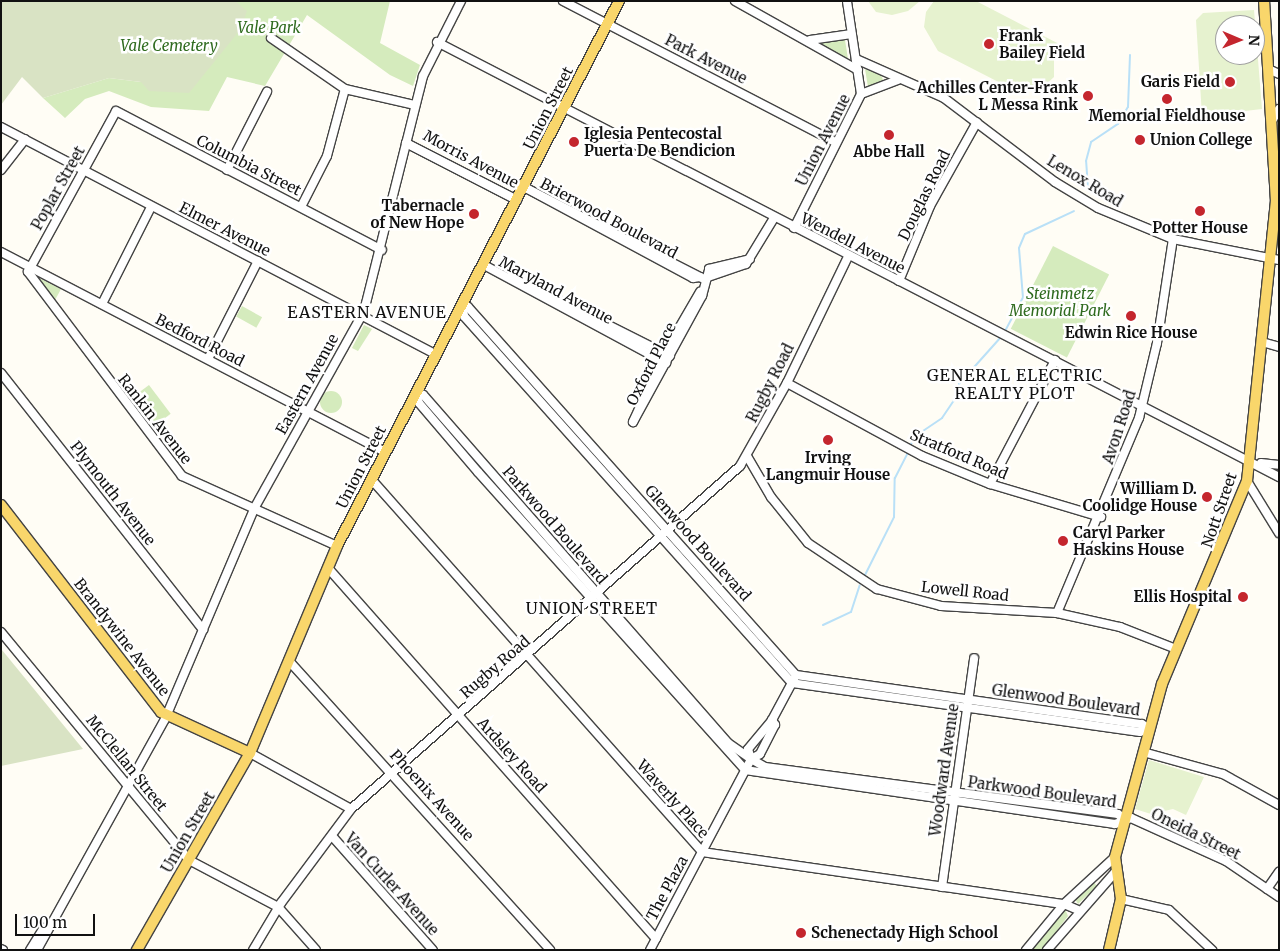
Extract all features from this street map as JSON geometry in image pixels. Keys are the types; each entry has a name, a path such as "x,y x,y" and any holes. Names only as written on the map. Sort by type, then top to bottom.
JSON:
{"main road":[{"name":"Union Street","path":"137,950 250,753 290,662 337,546 463,308 619,1"},
{"name":"Nott Street","path":"1109,950 1121,899 1115,857 1149,729 1176,649 1254,461 1262,342 1275,258 1276,168 1264,1"},
{"name":"Brandywine Avenue","path":"1,506 167,715 250,753"}],"street":[{"name":"Eastern Avenue","path":"74,880 167,715 255,507 362,315 382,250 415,105 437,42 461,1"},
{"name":"Park Avenue","path":"563,1 835,142"},
{"path":"735,1 810,40 858,70"},
{"name":"Union Avenue","path":"794,228 835,142 861,94 847,1"},
{"path":"810,40 852,34"},
{"path":"271,38 345,88 415,105"},
{"name":"Wendell Avenue","path":"437,42 848,256 1254,461 1279,477"},
{"name":"Lenox Road","path":"856,59 898,80 944,98 1055,182 1098,208 1173,239 1275,258"},
{"path":"1268,69 1279,74"},
{"path":"861,94 898,80"},
{"path":"301,207 327,156 345,88"},
{"path":"227,170 268,92"},
{"path":"1272,121 1279,109"},
{"name":"Columbia Street","path":"110,122 116,111 382,250"},
{"name":"Poplar Street","path":"30,267 110,122"},
{"name":"Douglas Road","path":"899,281 930,206 977,122"},
{"name":"Elmer Avenue","path":"1,127 437,355"},
{"path":"1,170 25,139"},
{"name":"Morris Avenue","path":"406,143 518,200"},
{"name":"Brierwood Boulevard","path":"524,186 705,278"},
{"path":"102,304 151,207"},
{"name":"Oxford Place","path":"665,358 634,422 700,292 709,269 750,259 774,218"},
{"name":"Avon Road","path":"1057,613 1101,518 1142,404 1158,343 1173,239"},
{"name":"Bedford Road","path":"1,252 386,452"},
{"name":"Rugby Road","path":"253,950 278,907 351,809 527,658 666,534 747,456 787,383 848,256"},
{"path":"208,360 258,261"},
{"name":"Maryland Avenue","path":"484,265 665,358"},
{"name":"Rankin Avenue","path":"30,267 27,276 182,476 255,507 337,546"},
{"name":"Glenwood Boulevard","path":"463,308 464,316 796,675 1140,732 1149,729"},
{"path":"1262,342 1279,347"},
{"path":"990,484 1055,360"},
{"name":"Plymouth Avenue","path":"1,373 203,630"},
{"name":"Stratford Road","path":"787,383 922,456 990,484 1101,518"},
{"name":"Parkwood Boulevard","path":"416,394 438,426 728,743 765,767 955,797"},
{"name":"Lowell Road","path":"747,456 771,496 808,543 862,581 941,606 1057,613 1120,627 1176,649"},
{"name":"Wendell Avenue","path":"1254,461 1279,465"},
{"name":"Waverly Place","path":"372,480 527,658 702,852 1064,904 1078,910"},
{"path":"1247,481 1279,533"},
{"name":"Glenwood Boulevard","path":"666,534 792,684 967,704"},
{"name":"Ardsley Road","path":"328,568 656,938"},
{"name":"Parkwood Boulevard","path":"595,597 745,770 955,797 1118,814 1124,820"},
{"name":"McClellan Street","path":"1,632 189,860 278,907 316,950"},
{"name":"Woodward Avenue","path":"942,887 974,658"},
{"name":"Phoenix Avenue","path":"290,662 394,773 550,950"},
{"name":"The Plaza","path":"751,759 748,749 772,720 796,675"},
{"name":"The Plaza","path":"650,950 751,759 760,754 775,725 772,720"},
{"path":"1143,752 1223,774 1279,805"},
{"name":"Brandywine Avenue","path":"250,753 351,809"},
{"name":"Oneida Street","path":"1124,820 1131,818 1226,861 1279,897"},
{"name":"Van Curler Avenue","path":"332,836 433,950"},
{"path":"1026,950 1064,904 1115,857"},
{"path":"1047,950 1078,910 1117,870"},
{"path":"1267,889 1279,872"},
{"path":"1094,875 1105,882"},
{"path":"30,950 74,880"},
{"path":"38,950 74,880"},
{"path":"1121,899 1169,910 1212,950"}],"green space":[{"name":"Vale Cemetery","path":"1,1 235,1 247,11 240,30 189,93 149,91 141,82 109,78 43,98 22,77 1,105"},
{"name":"Vale Park","path":"235,1 390,1 380,43 420,65 413,86 390,75 307,15 265,86 227,77 209,111 151,107 109,91 85,99 65,118 43,98 109,78 141,82"},
{"path":"868,1 920,1 908,11 892,15 876,12"},
{"path":"934,1 976,1 1063,46 1060,52 1054,49 1054,77 1041,89 1020,93 938,51 924,27 926,12"},
{"name":"Garis Field","path":"1254,10 1254,15 1215,15 1215,65 1258,65 1262,109 1202,116 1196,20 1203,13"},
{"path":"845,40 848,59 819,43"},
{"path":"865,69 881,75 883,80 868,87"},
{"name":"Steinmetz Memorial Park","path":"1053,246 1109,275 1067,357 1011,329"},
{"path":"35,276 61,289 54,302"},
{"path":"242,306 262,317 256,328 236,316"},
{"path":"364,325 372,329 358,351 352,348"},
{"path":"149,385 171,414 152,428 131,399"},
{"path":"331,391 339,394 342,402 339,410 331,413 323,410 320,402 323,394"},
{"path":"2,650 83,749 1,766"},
{"path":"1149,760 1204,777 1186,815 1173,809 1151,814 1135,809"},
{"path":"1093,881 1097,886 1078,904 1075,899"},
{"path":"1065,909 1068,916 1042,950 1031,950"}],"waterway":[{"path":"1088,188 1086,161 1091,142 1118,124 1128,107 1130,55"},
{"path":"1004,333 1023,298 1019,248 1025,234 1074,211"},
{"path":"910,447 914,437 942,418 958,394 959,384 1001,337"},
{"path":"864,577 894,517 895,478 908,452"},
{"path":"823,625 851,612 860,585"}],"place":[{"name":"Frank Bailey Field","path":"989,44"},
{"name":"Garis Field","path":"1230,82"},
{"name":"Achilles Center-Frank L Messa Rink","path":"1088,96"},
{"name":"Memorial Fieldhouse","path":"1167,99"},
{"name":"Abbe Hall","path":"889,135"},
{"name":"Union College","path":"1140,140"},
{"name":"Iglesia Pentecostal Puerta De Bendicion","path":"574,142"},
{"name":"Potter House","path":"1200,211"},
{"name":"Tabernacle of New Hope","path":"474,214"},
{"name":"Edwin Rice House","path":"1131,316"},
{"name":"Irving Langmuir House","path":"828,440"},
{"name":"William D. Coolidge House","path":"1207,497"},
{"name":"Caryl Parker Haskins House","path":"1063,541"},
{"name":"Ellis Hospital","path":"1243,597"},
{"name":"Schenectady High School","path":"801,933"}],"district":[{"name":"EASTERN AVENUE","path":"367,312"},
{"name":"GENERAL ELECTRIC REALTY PLOT","path":"1015,384"},
{"name":"UNION STREET","path":"592,608"}]}
